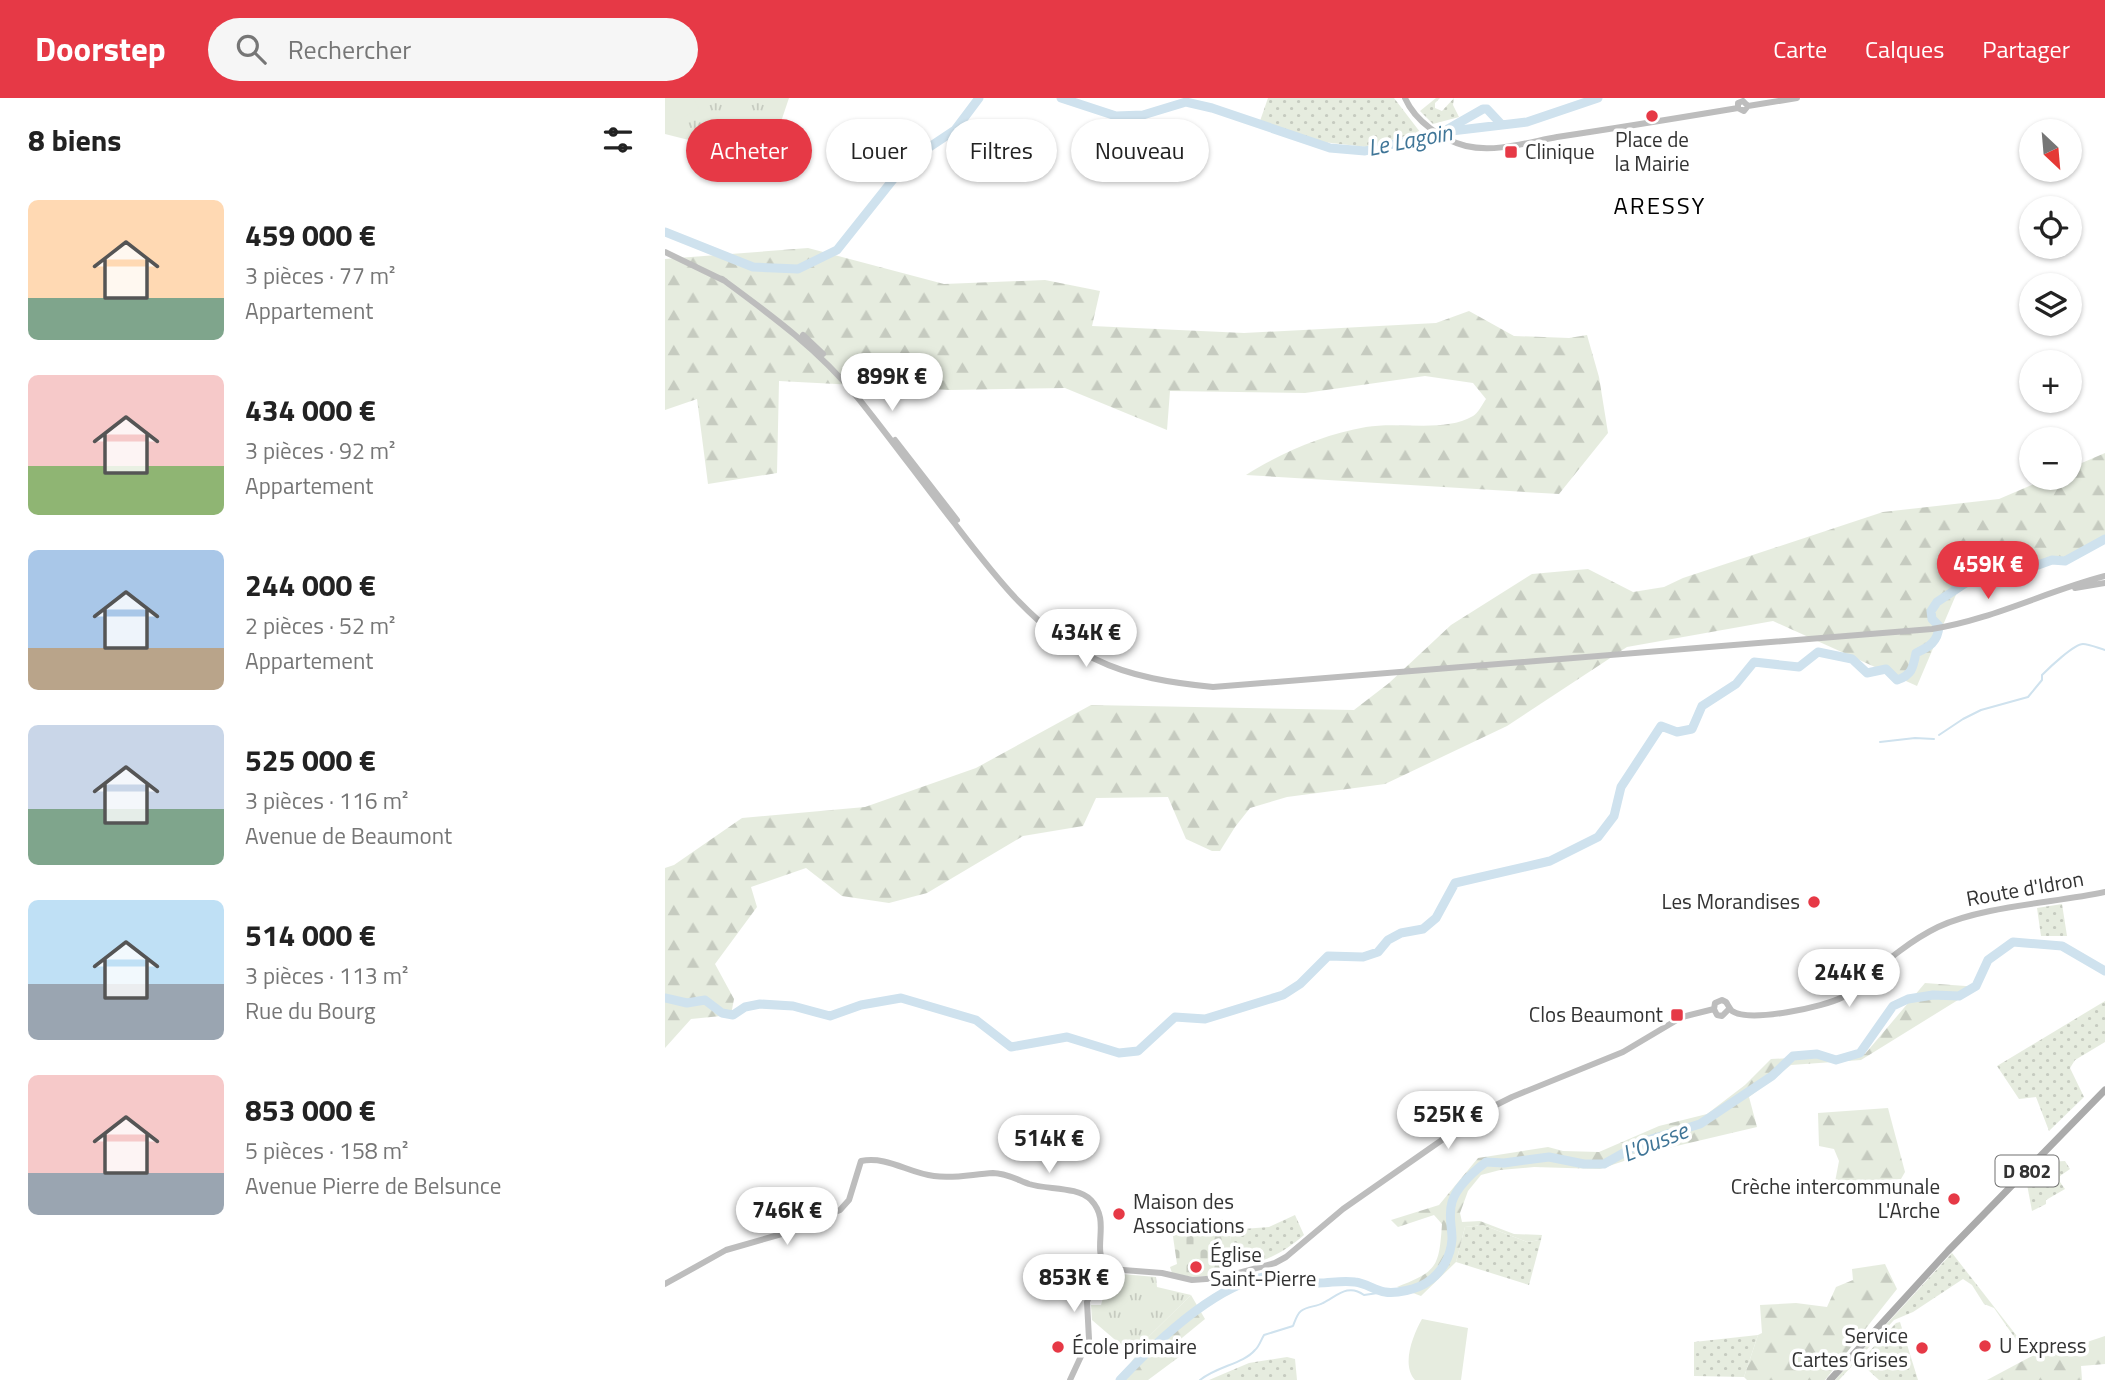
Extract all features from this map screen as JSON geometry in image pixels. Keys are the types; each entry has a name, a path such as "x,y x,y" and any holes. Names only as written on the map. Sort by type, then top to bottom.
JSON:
{"main road":[{"path":"1404,99 1430,128 1442,137 1465,146 1496,147 1738,108 1741,101 1748,106 1797,98"},
{"path":"665,252 722,279 819,355 857,396 987,566 1037,620 1069,644 1096,659 1127,671 1187,684 1932,629 1974,620 2067,586 2105,576"},
{"path":"2039,597 2075,588 2105,585"},
{"name":"Route d'Idron","path":"1729,1009 1745,1014 1775,1014 1831,1003 1846,995 1925,933 1952,921 2105,892"},
{"path":"1722,1000 1727,1002 1729,1009 1722,1016 1717,1015 1714,1009 1715,1004 1722,1000"},
{"path":"665,1284 726,1250 785,1233 840,1210 852,1192 861,1161 874,1159 934,1176 1000,1174 1038,1187 1086,1196 1095,1205 1101,1221 1100,1255 1105,1266 1110,1269 1162,1273 1192,1280 1220,1278 1275,1263 1286,1257 1343,1209 1482,1112 1623,1052 1682,1017 1714,1009"},
{"name":"D 802","path":"1830,1380 1948,1251 2105,1090"},
{"path":"1070,1380 1089,1339 1087,1302 1098,1273 1105,1266"}],"green space":[{"path":"665,98 789,98 782,119 686,119 686,139 665,134"},
{"path":"665,98 693,98 699,108 676,122 665,104"},
{"path":"1268,98 1394,98 1420,132 1366,147 1323,142 1260,121"},
{"path":"1436,98 1440,98 1435,103 1435,108 1442,111 1454,98 1453,105 1459,117 1433,124 1420,111"},
{"path":"808,248 944,284 1045,280 1100,291 1092,326 1244,333 1436,323 1469,311 1514,336 1569,338 1587,335 1599,377 1608,433 1559,494 1246,475 1303,445 1334,434 1366,427 1435,425 1461,421 1475,415 1486,399 1473,383 1425,376 1305,393 1170,391 1167,430 1065,388 950,390 779,381 777,473 708,484 697,399 665,410 665,259"},
{"path":"2105,453 2105,543 2043,566 1958,590 1917,686 1773,621 1627,647 1507,726 1385,784 1287,797 1250,808 1220,851 1212,851 1186,839 1168,797 1096,798 1083,826 1023,836 927,893 889,903 842,896 806,868 751,887 757,907 715,964 734,999 731,1015 691,1019 665,1048 665,868 674,865 742,818 865,807 976,768 1091,705 1354,710 1389,683 1451,625 1532,574 1588,569 1633,592 1664,587 1683,578 1883,512 1999,499 2020,490 2082,490 2082,463"},
{"path":"2062,904 2067,936 2041,936 2037,908"},
{"path":"1925,983 1979,987 1861,1060 1791,1065 1749,1097 1757,1127 1651,1152 1600,1169 1534,1167 1500,1170 1481,1175 1468,1191 1460,1213 1462,1222 1480,1221 1514,1234 1542,1235 1541,1240 1527,1242 1483,1225 1465,1227 1456,1262 1421,1296 1397,1287 1420,1277 1433,1266 1439,1250 1442,1224 1434,1215 1398,1227 1391,1220 1439,1205 1478,1158 1548,1147 1563,1151 1599,1152 1659,1126 1707,1114 1745,1085 1771,1059 1865,1054"},
{"path":"2105,1001 2105,1042 2075,1060 2070,1068 2084,1097 2049,1131 2036,1097 2019,1099 1997,1066"},
{"path":"1888,1108 1905,1172 1901,1179 1835,1182 1839,1161 1834,1149 1819,1146 1818,1113"},
{"path":"2046,1160 2065,1161 2070,1169 2060,1176 2060,1182 2065,1189 2032,1211 2026,1179"},
{"path":"1295,1215 1304,1235 1263,1260 1233,1265 1230,1230 1269,1227"},
{"path":"1229,1219 1233,1265 1209,1270 1208,1276 1192,1277 1172,1273 1170,1267 1177,1264 1171,1223"},
{"path":"1483,1225 1527,1242 1541,1240 1529,1285 1456,1262 1465,1227"},
{"path":"1952,1253 2027,1349 2024,1351 1994,1308 1984,1304 1972,1285 1963,1279 1913,1312 1894,1320 1839,1380 1835,1380"},
{"path":"1885,1264 1897,1289 1825,1380 1747,1380 1744,1377 1758,1335 1762,1333 1760,1305 1796,1303 1827,1307 1836,1287 1853,1280 1852,1269"},
{"path":"1110,1273 1156,1277 1157,1287 1191,1295 1134,1351 1135,1357 1092,1320 1091,1305 1101,1305"},
{"path":"1191,1295 1205,1319 1177,1342 1181,1348 1179,1357 1148,1380 1117,1380 1135,1357 1134,1351"},
{"path":"1422,1319 1468,1328 1461,1380 1415,1380 1411,1374 1410,1350"},
{"path":"1900,1322 1918,1380 1879,1380 1867,1369 1871,1365 1866,1355"},
{"path":"1758,1335 1744,1377 1694,1376 1694,1342"},
{"path":"2105,1336 2105,1364 2081,1366 2082,1380 1987,1380 2032,1356 2057,1352"},
{"path":"1287,1357 1295,1359 1297,1380 1209,1380 1249,1363"}],"waterway":[{"name":"Le Lagoin","path":"665,232 753,267 798,269 837,250 907,162 955,130 979,98"},
{"name":"Le Lagoin","path":"1061,98 1116,116 1143,115 1186,102 1212,108 1330,148 1365,151 1443,132 1527,122 1598,98"},
{"path":"1448,129 1483,109 1487,109 1502,125"},
{"path":"665,998 687,1003 705,1000 722,1013 733,1015 745,1007 760,1004 793,1006 830,1016 861,1005 901,998 976,1020 1011,1047 1067,1037 1119,1053 1138,1051 1175,1017 1205,1019 1283,995 1300,984 1328,956 1363,957 1378,952 1388,940 1401,933 1423,929 1436,918 1455,883 1550,861 1598,837 1614,816 1621,787 1661,726 1677,732 1692,729 1702,706 1736,684 1754,662 1799,667 1818,652 1852,659 1867,673 1886,669 1897,680 1909,673 1916,653 1935,640 1939,626 1932,619 1931,611 1937,602 1973,578 2005,577 2052,560 2065,561 2105,539"},
{"path":"1939,735 1981,710 2028,697 2042,680 2042,675 2079,645 2105,650"},
{"path":"1880,742 1934,739"},
{"name":"L'Ousse","path":"1120,1380 1189,1316 1209,1301 1251,1280 1277,1276 1312,1283 1350,1281 1390,1292 1422,1285 1441,1270 1450,1252 1450,1211 1454,1196 1466,1180 1486,1162 1504,1163 1549,1157 1584,1164 1604,1164 1645,1141 1700,1124 1772,1076 1793,1056 1817,1054 1836,1060 1860,1053 1893,1006 1908,999 1933,995 1959,996 1976,986 1988,960 2013,942 2062,946 2105,971"},
{"path":"1200,1380 1250,1355 1264,1335 1293,1326 1303,1309 1348,1290 1364,1295 1385,1292"}],"place":[{"name":"Place de la Mairie","path":"1652,116"},
{"name":"Clinique","path":"1511,152"},
{"name":"Les Morandises","path":"1814,902"},
{"name":"Clos Beaumont","path":"1677,1015"},
{"name":"Crèche intercommunale L'Arche","path":"1954,1199"},
{"name":"Maison des Associations","path":"1119,1214"},
{"name":"Église Saint-Pierre","path":"1196,1267"},
{"name":"U Express","path":"1985,1346"},
{"name":"École primaire","path":"1058,1347"},
{"name":"Service Cartes Grises","path":"1922,1348"}],"district":[{"name":"ARESSY","path":"1660,206"}]}
